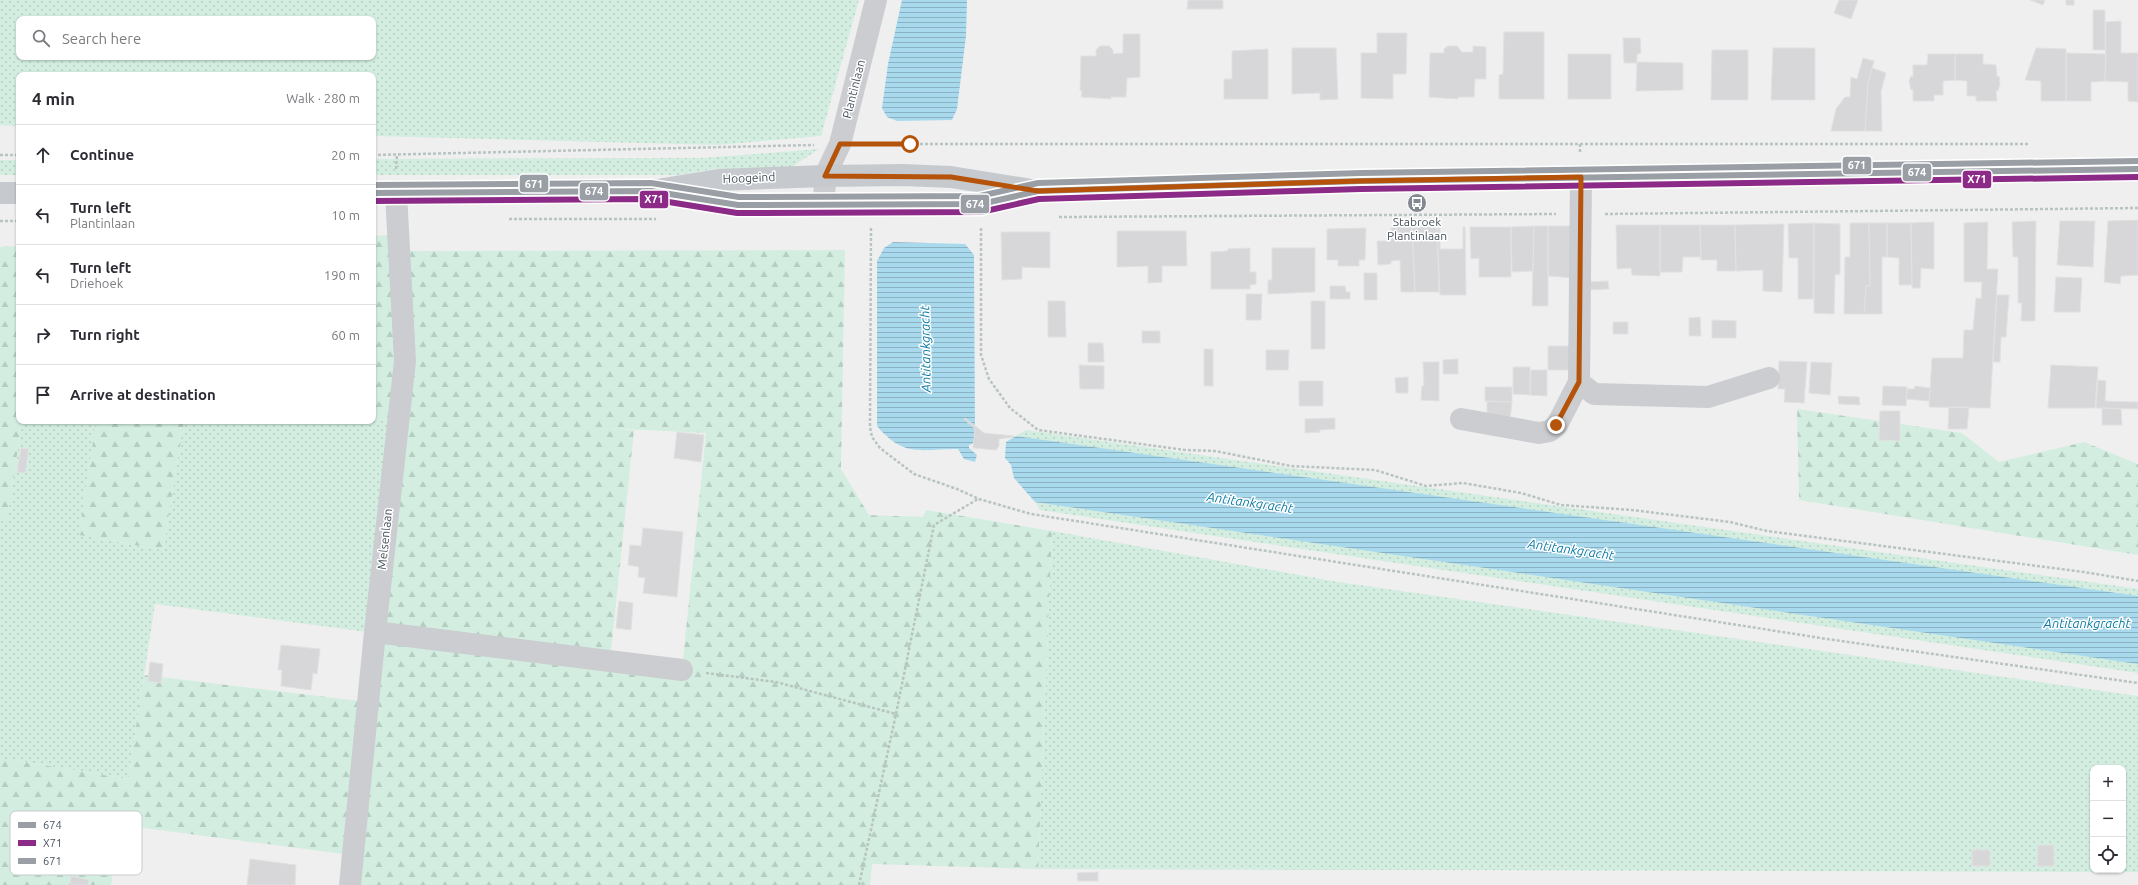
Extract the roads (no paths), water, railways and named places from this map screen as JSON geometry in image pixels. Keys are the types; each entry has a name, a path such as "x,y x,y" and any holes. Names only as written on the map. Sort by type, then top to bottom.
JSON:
{"main road":[{"path":"1038,191 1353,181 2138,169"},
{"name":"Hoogeind","path":"376,193 651,191 718,180 825,176 951,177 1038,191"},
{"name":"Hoogeind","path":"651,191 738,205 872,205 981,204 1038,191"},
{"path":"0,193 16,193"}],"street":[{"name":"Plantinlaan","path":"825,176 840,144 876,0"},
{"path":"824,204 825,176"},
{"path":"1461,419 1539,433 1550,431 1556,425 1579,382 1581,177"},
{"name":"Melsenlaan","path":"350,885 375,632 405,361 396,193"},
{"path":"1579,382 1594,394 1708,397 1769,378"},
{"path":"375,632 682,670"}],"water":[{"path":"902,0 967,0 966,36 957,109 952,120 897,121 887,117 882,108 888,64"},
{"name":"Antitankgracht","path":"893,242 965,244 974,255 975,429 974,443 969,445 969,448 977,455 975,462 964,459 958,449 914,450 905,447 896,443 877,426 877,261 884,248"},
{"name":"Antitankgracht","path":"1016,436 2138,596 2138,664 1035,502 1014,478 1011,465 1005,458 1006,442"}],"place":[{"name":"Stabroek Plantinlaan","path":"1417,203"}]}
